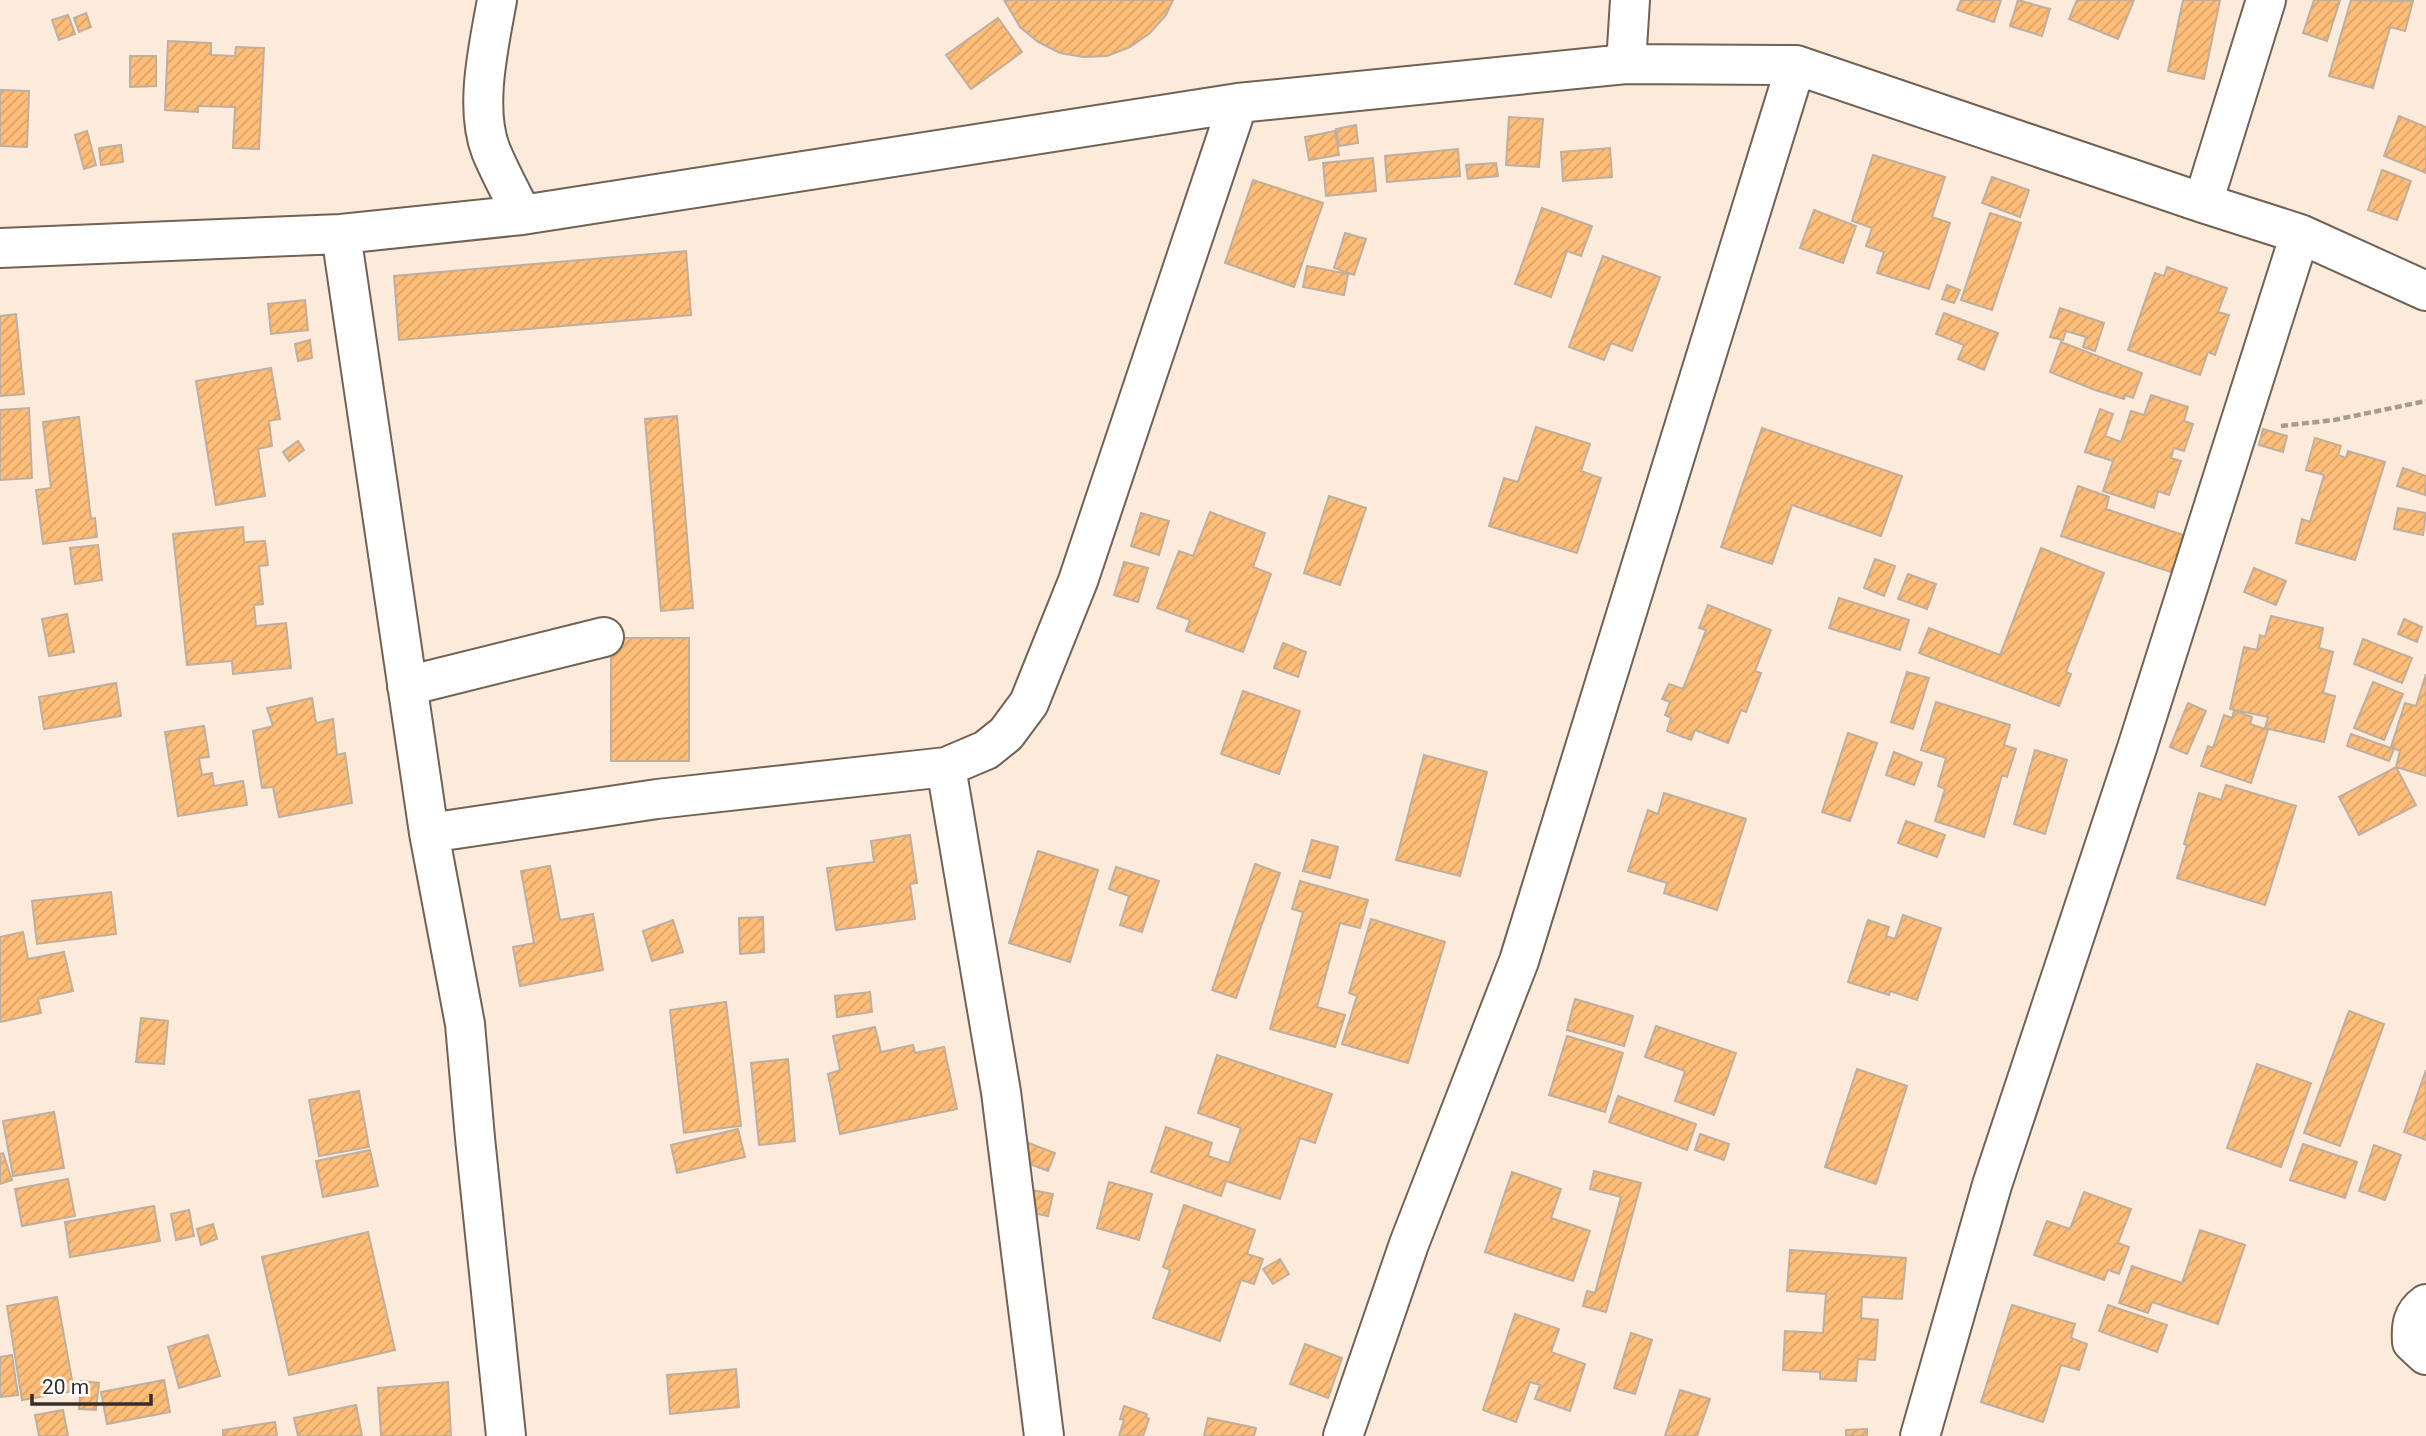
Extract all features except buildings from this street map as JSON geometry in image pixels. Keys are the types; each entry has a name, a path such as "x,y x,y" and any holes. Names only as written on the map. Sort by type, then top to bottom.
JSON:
{"street":[{"path":"497,0 485,84 485,124 491,150 522,215"},
{"path":"1626,64 1630,0"},
{"path":"2203,203 2266,0"},
{"path":"0,248 341,234 522,215 1238,103 1626,64 1796,65 2301,234 2426,291"},
{"path":"1343,1436 1409,1244 1520,961 1796,65"},
{"path":"429,833 657,799 946,767 986,750 1006,734 1029,704 1079,581 1238,103"},
{"path":"341,234 429,833 465,1024 506,1436"},
{"path":"1920,1436 1993,1185 2141,735 2301,234"},
{"path":"407,686 604,637"},
{"path":"946,767 1001,1092 1044,1436"},
{"path":"2426,1304 2418,1310 2411,1326 2412,1342 2426,1355"}],"path":[{"path":"2239,430 2334,420 2426,401"}]}
